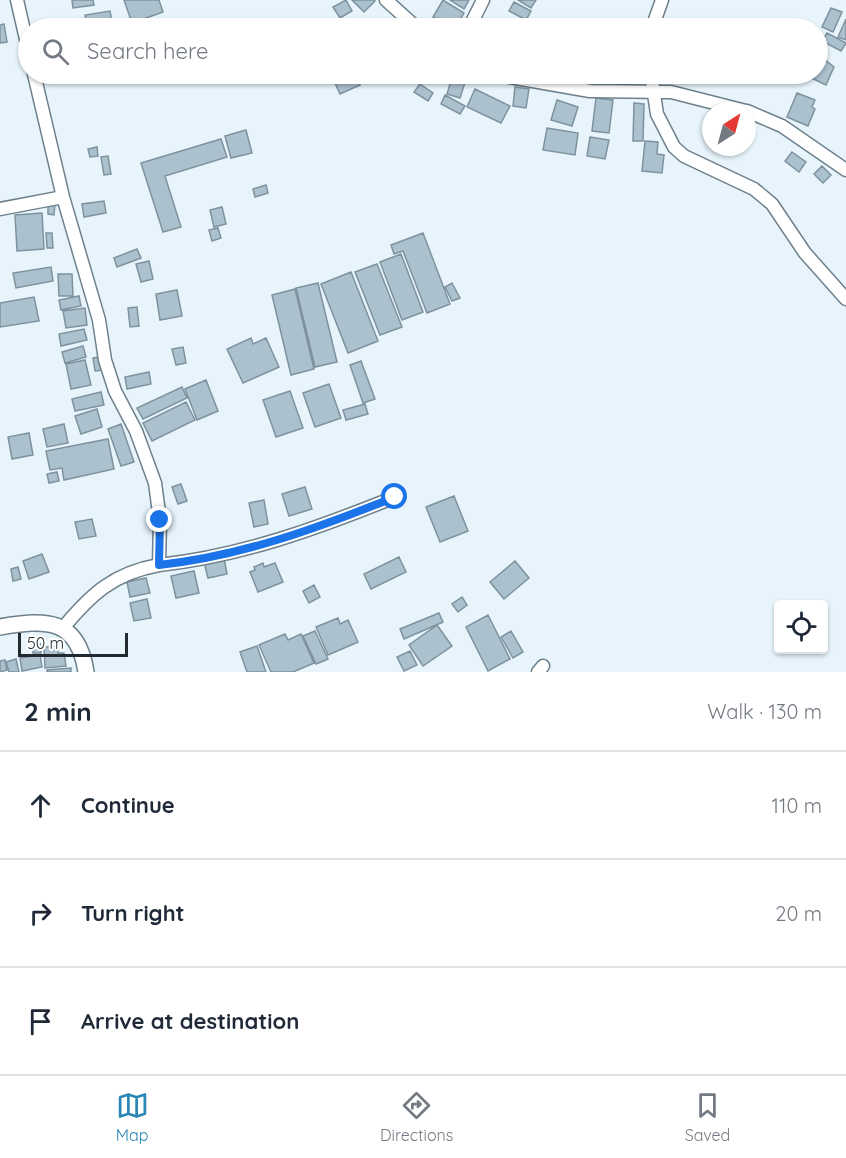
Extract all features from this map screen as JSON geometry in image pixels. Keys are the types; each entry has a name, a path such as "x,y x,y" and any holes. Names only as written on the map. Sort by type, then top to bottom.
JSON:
{"street":[{"path":"17,0 21,18"},
{"path":"386,0 406,18"},
{"path":"474,18 483,0"},
{"path":"655,18 661,0"},
{"path":"36,84 63,197 99,321 105,360 115,391 136,431 155,483 160,520 159,565"},
{"path":"550,84 590,91 694,96 715,102"},
{"path":"653,84 657,114 674,147 684,156 754,189 772,204 805,253 846,299"},
{"path":"756,115 782,126 846,170"},
{"path":"0,209 63,197"},
{"path":"63,628 98,590 143,568 236,553 311,531 395,497"},
{"path":"0,627 26,622 45,623 63,628 78,640 86,672"}],"building":[{"path":"72,0 93,0 94,5 73,8"},
{"path":"124,0 159,0 163,12 146,18 130,18"},
{"path":"346,0 352,11 340,18 333,7"},
{"path":"352,0 374,0 375,1 364,12"},
{"path":"443,0 464,13 461,18 433,17"},
{"path":"450,0 469,0 464,9"},
{"path":"518,0 536,0 531,8"},
{"path":"514,2 531,11 527,18 522,18 509,11"},
{"path":"831,8 842,12 833,32 828,30 826,18"},
{"path":"110,11 111,18 85,18 85,15"},
{"path":"846,19 846,40 838,37"},
{"path":"4,24 7,42 0,43 0,25"},
{"path":"828,34 846,43 841,51 828,44"},
{"path":"828,62 834,67 828,80"},
{"path":"336,84 360,84 360,85 340,94"},
{"path":"420,84 433,93 428,101 414,92"},
{"path":"450,84 464,84 460,98 447,94"},
{"path":"515,87 529,89 526,108 513,106"},
{"path":"475,89 510,106 501,123 467,107"},
{"path":"797,93 815,100 812,107 815,109 808,126 787,117"},
{"path":"445,95 465,106 460,114 441,104"},
{"path":"596,98 613,100 609,133 592,131"},
{"path":"557,100 578,107 572,126 551,120"},
{"path":"634,103 644,104 643,141 633,141"},
{"path":"547,128 578,133 575,155 543,150"},
{"path":"246,130 252,153 231,158 225,136"},
{"path":"590,137 609,140 605,159 587,156"},
{"path":"221,139 227,157 165,176 181,227 163,232 141,163"},
{"path":"645,141 658,142 657,154 664,155 662,173 642,171"},
{"path":"97,147 98,156 90,157 88,149"},
{"path":"792,152 806,162 799,172 785,161"},
{"path":"108,156 111,174 104,175 101,157"},
{"path":"822,166 831,175 823,183 814,174"},
{"path":"266,185 268,193 255,197 253,189"},
{"path":"104,201 106,213 84,217 82,204"},
{"path":"48,204 55,204 54,215 48,214"},
{"path":"222,207 226,224 214,227 210,210"},
{"path":"42,213 44,249 17,251 15,215"},
{"path":"218,228 221,238 212,241 209,230"},
{"path":"46,233 52,233 53,248 47,248"},
{"path":"423,233 450,304 427,313 403,251 394,254 391,245"},
{"path":"137,249 141,258 117,267 114,258"},
{"path":"401,254 423,312 402,320 380,262"},
{"path":"149,261 153,279 141,282 136,264"},
{"path":"377,264 402,327 380,335 355,272"},
{"path":"51,267 53,281 16,288 13,273"},
{"path":"351,272 378,341 348,353 321,284"},
{"path":"58,274 72,274 73,296 59,296"},
{"path":"318,283 337,362 315,367 296,288"},
{"path":"452,283 460,298 452,301 445,287"},
{"path":"295,289 314,369 291,375 272,295"},
{"path":"177,290 182,316 160,320 156,294"},
{"path":"79,296 81,306 61,310 59,300"},
{"path":"34,297 39,321 0,327 0,303"},
{"path":"137,307 139,326 130,327 128,308"},
{"path":"85,308 87,325 66,328 63,311"},
{"path":"84,329 87,340 61,346 59,334"},
{"path":"251,338 253,344 266,338 279,367 243,383 227,349"},
{"path":"83,346 86,357 65,363 62,352"},
{"path":"183,347 186,363 176,365 172,349"},
{"path":"100,357 103,370 95,371 93,358"},
{"path":"85,360 91,385 71,389 66,364"},
{"path":"361,361 375,399 363,403 350,365"},
{"path":"149,372 151,384 127,389 125,377"},
{"path":"206,380 218,411 197,420 185,389"},
{"path":"329,384 341,418 315,427 303,393"},
{"path":"182,387 187,398 143,419 137,408"},
{"path":"290,391 303,428 276,437 263,400"},
{"path":"101,392 104,405 75,411 72,399"},
{"path":"186,402 195,420 152,441 143,423"},
{"path":"365,404 368,414 346,420 343,410"},
{"path":"97,409 102,427 81,434 75,416"},
{"path":"64,424 68,443 47,447 43,429"},
{"path":"121,424 134,462 121,466 108,429"},
{"path":"29,433 33,455 12,459 8,437"},
{"path":"108,439 114,469 64,480 62,468 50,470 46,451"},
{"path":"57,472 59,481 49,483 47,474"},
{"path":"181,484 187,501 178,504 172,487"},
{"path":"305,487 312,509 289,516 282,494"},
{"path":"454,496 468,531 440,542 426,507"},
{"path":"264,500 268,524 254,527 249,503"},
{"path":"92,519 96,536 79,539 75,522"},
{"path":"42,554 49,572 29,579 23,561"},
{"path":"399,557 406,572 371,589 364,574"},
{"path":"224,558 227,574 208,578 204,562"},
{"path":"515,561 529,578 504,599 490,582"},
{"path":"263,563 264,567 275,563 283,582 258,592 250,572 255,570 254,567"},
{"path":"18,567 21,579 13,581 11,569"},
{"path":"194,571 199,593 176,598 171,576"},
{"path":"146,578 150,593 130,597 127,582"},
{"path":"314,585 320,597 309,603 303,591"},
{"path":"462,597 467,605 458,612 452,604"},
{"path":"147,599 151,618 134,621 130,603"},
{"path":"439,613 443,622 404,639 400,629"},
{"path":"488,615 510,659 488,671 466,627"},
{"path":"338,618 340,624 348,620 358,642 328,655 316,627"},
{"path":"437,625 452,646 423,666 409,645"},
{"path":"315,631 328,659 316,664 303,636"},
{"path":"511,631 523,652 513,658 501,637"},
{"path":"285,634 288,640 301,634 314,663 293,672 271,672 259,645"},
{"path":"33,644 41,644 41,653 33,653"},
{"path":"58,646 58,653 64,653 66,666 45,668 44,647"},
{"path":"257,646 266,672 247,672 240,652"},
{"path":"410,651 417,665 404,671 397,657"},
{"path":"40,655 42,667 22,671 20,658"},
{"path":"16,659 19,672 9,672 6,662"},
{"path":"5,660 7,670 0,672 0,661"},
{"path":"71,668 71,672 47,672 47,670"}],"route":[{"path":"160,520 159,565 236,553 311,531 395,497"}]}
